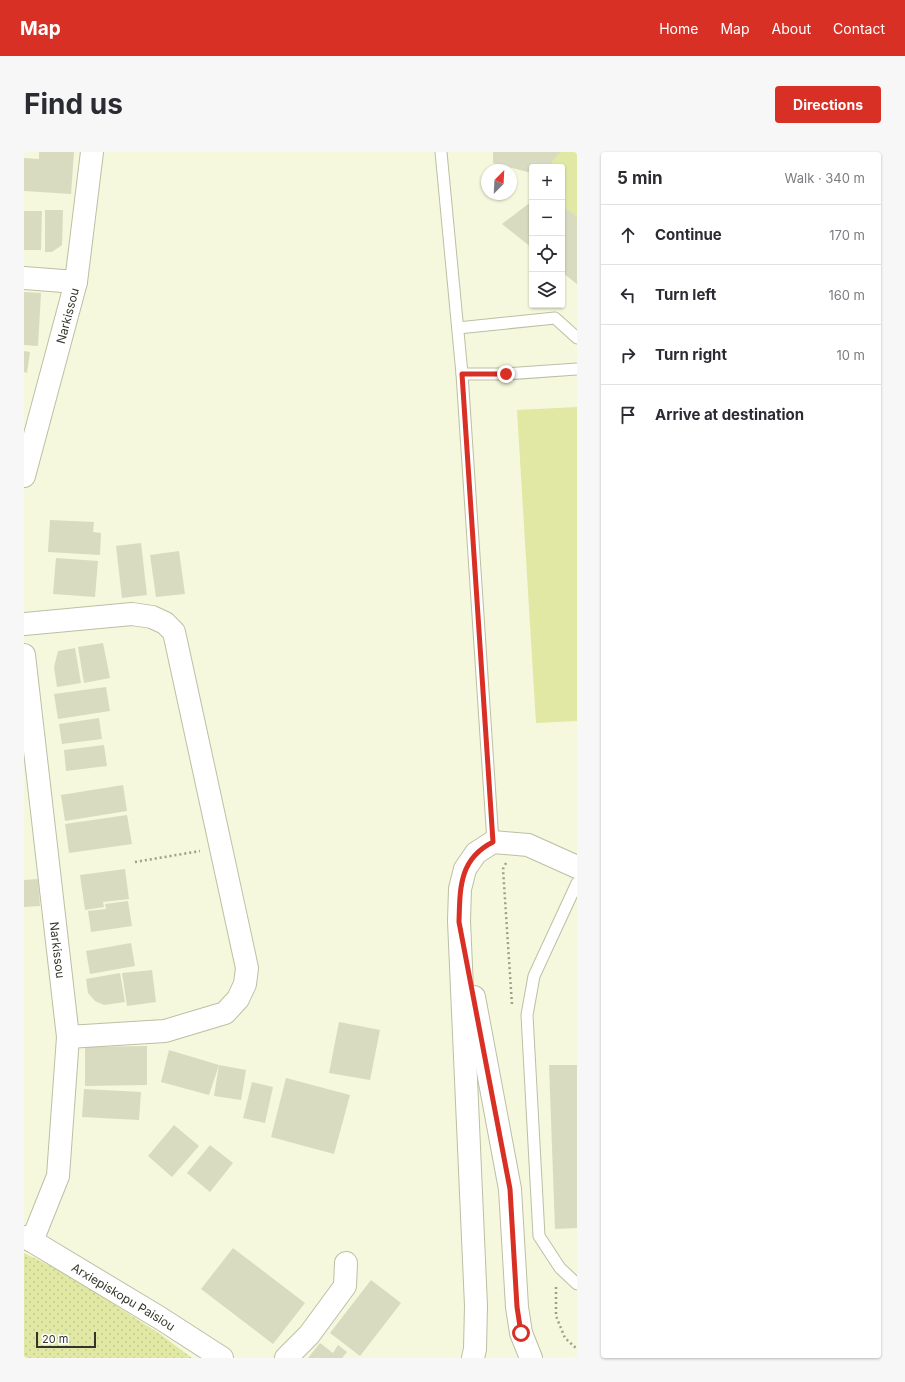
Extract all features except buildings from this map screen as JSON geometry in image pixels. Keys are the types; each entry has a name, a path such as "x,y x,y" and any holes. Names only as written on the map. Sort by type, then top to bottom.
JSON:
{"street":[{"name":"Narkissou","path":"24,476 76,282 92,152"},
{"path":"24,278 76,282"},
{"path":"24,624 132,614 152,617 165,623 174,632 247,968 245,984 238,999 225,1013 165,1031 68,1037"},
{"name":"Narkissou","path":"24,655 68,1037 58,1176 28,1239"},
{"path":"473,1358 475,1349 476,1306 459,922 460,889 465,869 476,853 493,842 528,846 577,867"},
{"path":"459,922 510,1189 517,1307 521,1333 531,1358"},
{"name":"Arxiepiskopu Paisiou","path":"28,1239 135,1302 222,1358"},
{"path":"286,1358 309,1335 345,1286 346,1263"}],"lane":[{"path":"440,152 462,374 493,842"},
{"path":"458,328 555,318 577,338"},
{"path":"462,374 506,374 577,369"},
{"path":"577,883 534,976 527,1015 539,1236 556,1263 571,1280 577,1284"}],"path":[{"path":"135,862 221,848"},
{"path":"556,1263 556,1316 565,1338 577,1349"}],"green space":[{"path":"493,152 577,152 577,284 565,274 565,164 529,164 529,172 517,169 517,164 493,163"},
{"path":"577,407 577,721 536,723 517,410"},
{"path":"24,1253 65,1273 160,1334 192,1358 24,1358"}],"route":[{"path":"506,374 462,374 493,842 476,853 465,869 460,889 459,922 510,1189 517,1307 521,1333"}]}
